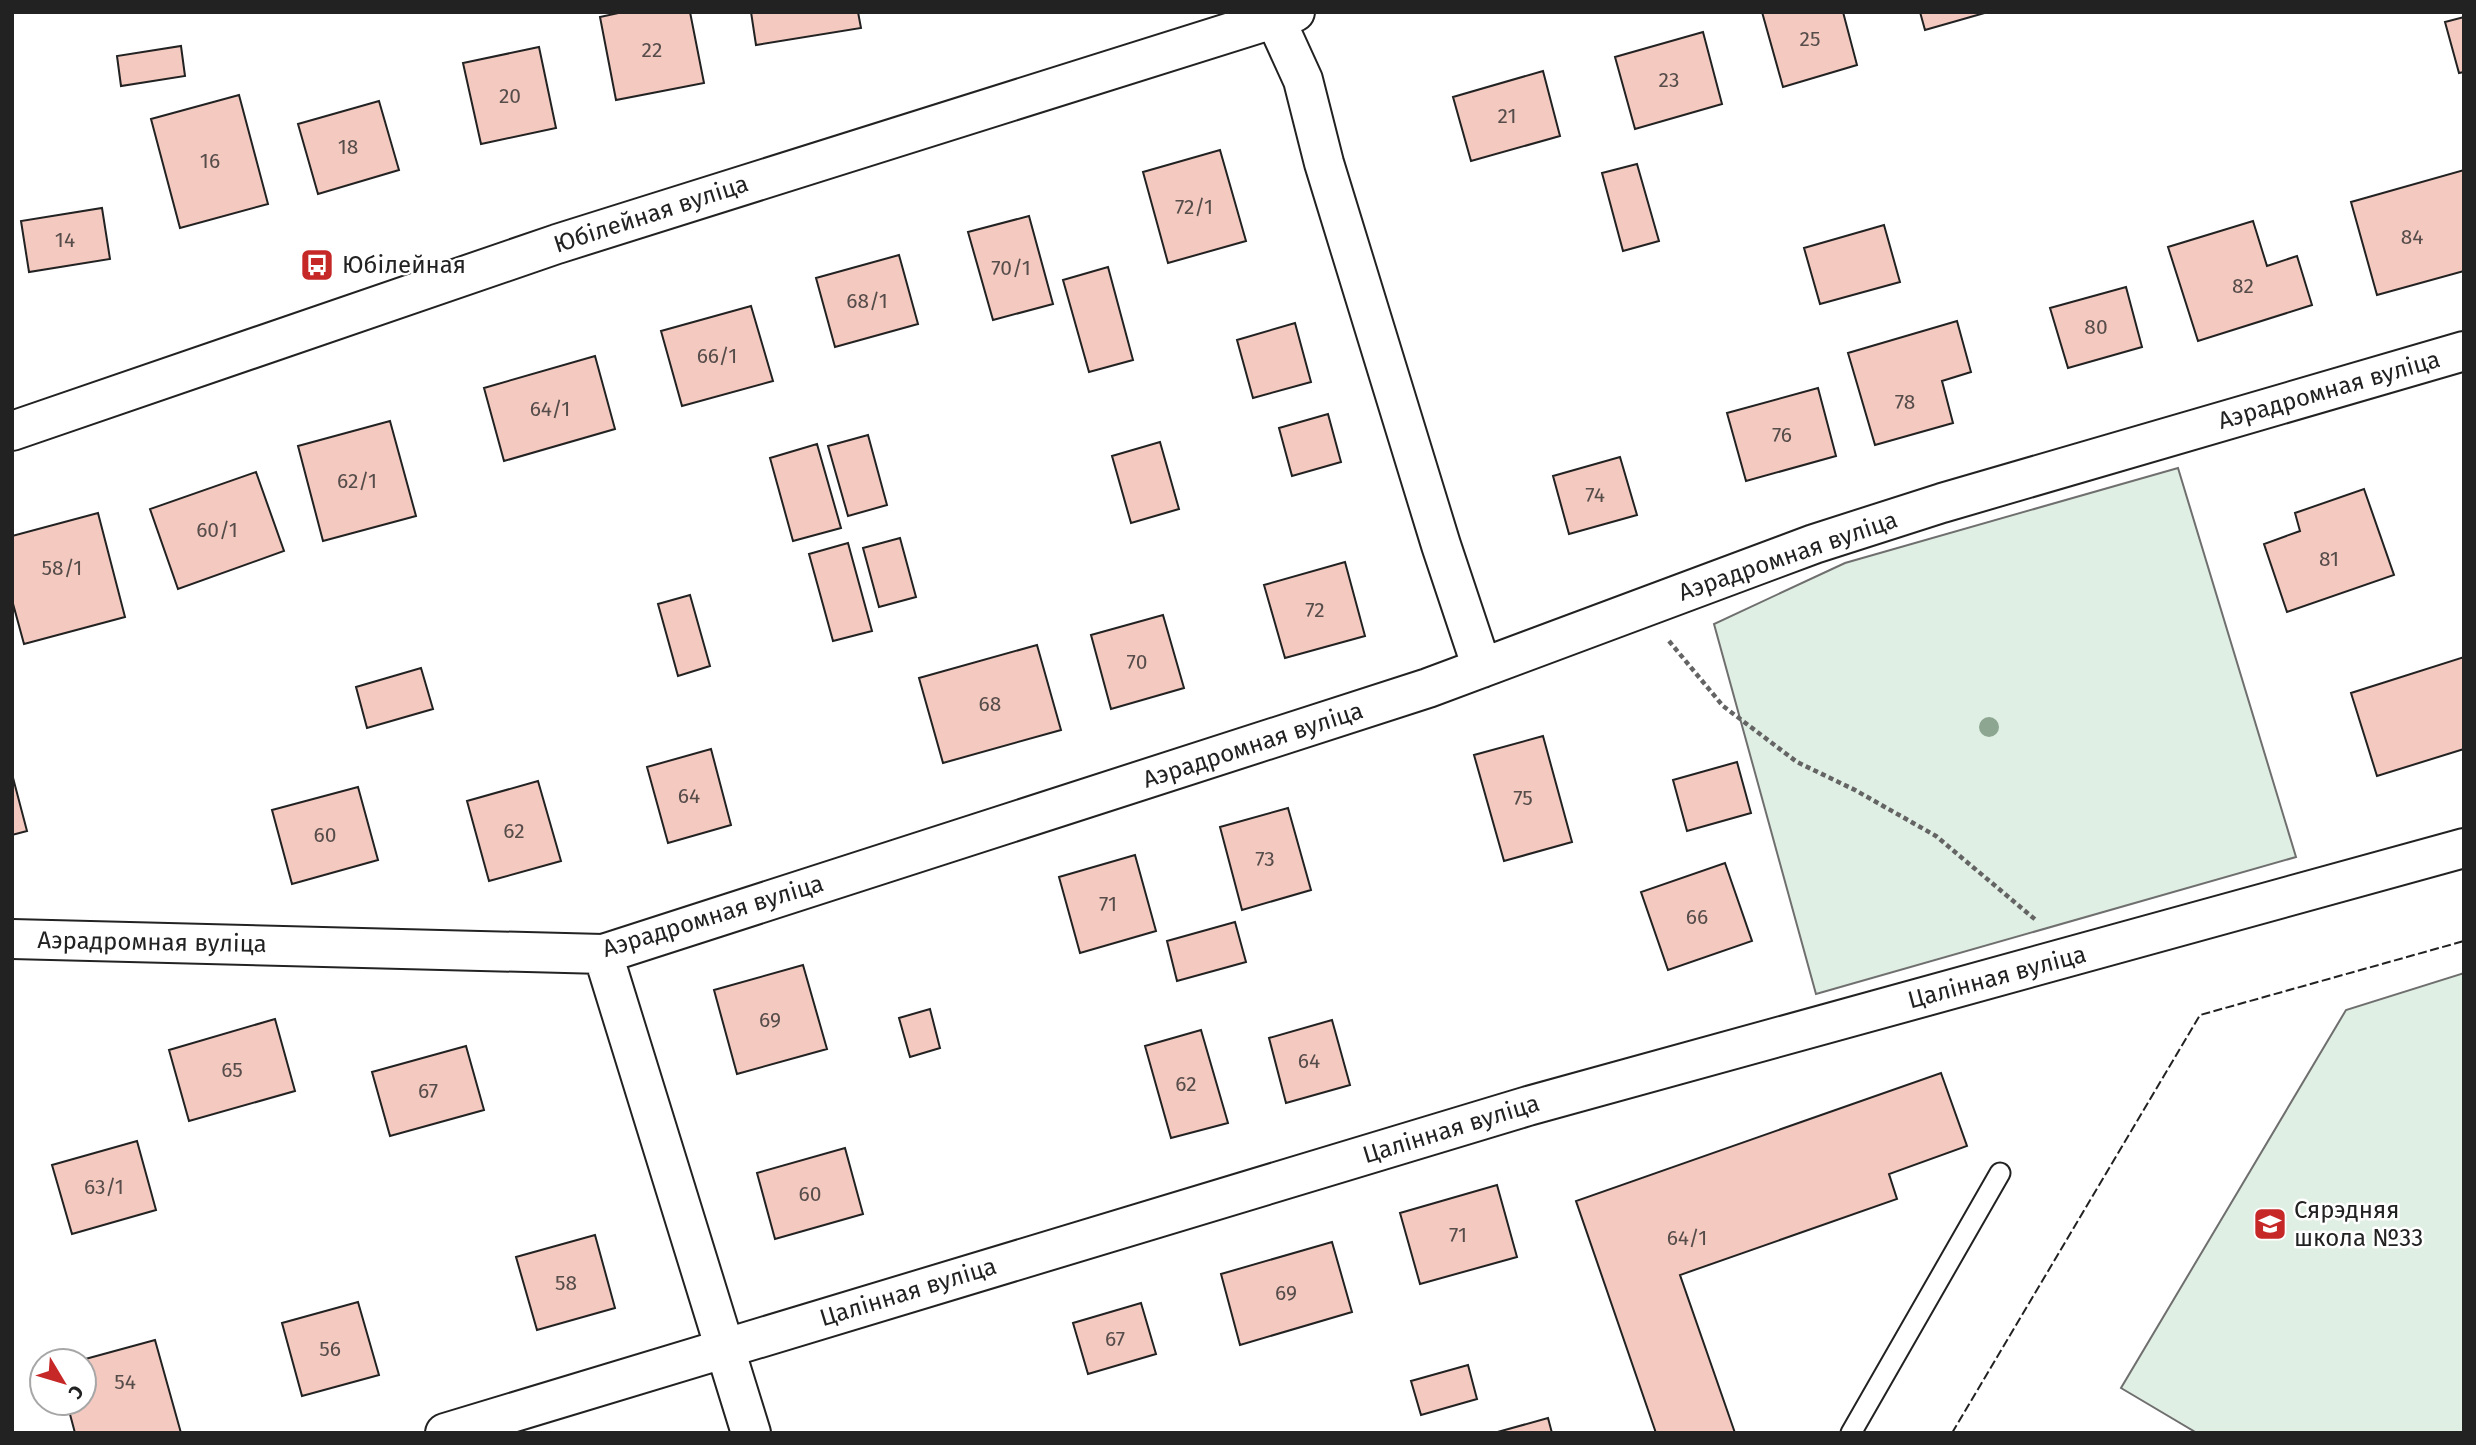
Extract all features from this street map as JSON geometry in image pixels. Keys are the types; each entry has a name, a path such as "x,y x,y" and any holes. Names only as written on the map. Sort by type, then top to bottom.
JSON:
{"street":[{"name":"Юбілейная вуліца","path":"12,431 558,244 1280,14"},
{"path":"1280,14 1303,80 1328,176 1441,545 1482,668"},
{"name":"Аэрадромная вуліца","path":"12,939 603,954 1415,693 1814,544 1942,502 2464,351"},
{"name":"Цалінная вуліца","path":"444,1433 1528,1106 2464,848"},
{"path":"603,954 751,1433"}],"lane":[{"path":"1851,1433 2000,1173"}],"path":[{"path":"1642,608 1723,706 1797,762 1855,790 1936,836 2077,955"}],"green space":[{"path":"2178,468 2296,857 1816,994 1714,624 1845,563"},
{"path":"2464,973 2464,1433 2197,1433 2121,1388 2346,1010"}],"building":[{"path":"623,12 690,12 704,83 616,100 600,17"},
{"path":"751,12 858,12 861,28 756,45"},
{"path":"1762,12 1843,12 1857,65 1783,87"},
{"path":"1920,12 1988,12 1925,30"},
{"path":"2464,17 2464,72 2459,73 2445,22"},
{"path":"1703,32 1722,104 1635,129 1615,57"},
{"path":"181,46 185,76 121,86 117,56"},
{"path":"539,47 556,128 481,144 463,63"},
{"path":"1543,71 1560,136 1471,161 1453,97"},
{"path":"239,95 268,204 180,228 151,119"},
{"path":"379,101 399,170 318,194 298,124"},
{"path":"1220,150 1246,241 1168,263 1143,172"},
{"path":"1637,164 1659,241 1623,251 1602,173"},
{"path":"2464,170 2464,271 2377,295 2351,202"},
{"path":"102,208 110,259 29,272 21,221"},
{"path":"1029,216 1053,304 993,320 968,232"},
{"path":"2253,221 2267,266 2297,256 2312,305 2198,341 2168,247"},
{"path":"1884,225 1900,282 1820,304 1804,248"},
{"path":"899,255 918,324 835,347 816,278"},
{"path":"1108,267 1133,360 1089,372 1063,280"},
{"path":"2126,287 2142,347 2068,368 2050,308"},
{"path":"751,306 773,381 682,406 661,331"},
{"path":"1957,321 1971,372 1942,381 1953,423 1875,445 1848,353"},
{"path":"1295,323 1311,382 1253,398 1237,340"},
{"path":"595,356 615,429 504,461 484,388"},
{"path":"1818,388 1836,456 1746,481 1727,413"},
{"path":"1328,414 1341,462 1292,476 1279,428"},
{"path":"390,421 416,516 323,541 298,446"},
{"path":"868,435 887,505 848,516 828,446"},
{"path":"1160,442 1179,509 1131,523 1112,456"},
{"path":"817,444 841,528 793,541 770,458"},
{"path":"1620,457 1637,515 1569,534 1553,476"},
{"path":"256,472 284,551 178,589 150,509"},
{"path":"2364,489 2394,575 2287,612 2264,544 2300,531 2295,513"},
{"path":"98,513 125,617 24,644 12,600 12,536"},
{"path":"900,538 916,597 879,607 863,548"},
{"path":"848,543 872,631 833,641 809,554"},
{"path":"1345,562 1365,636 1285,658 1264,585"},
{"path":"690,595 710,666 678,676 658,604"},
{"path":"1163,615 1184,688 1111,709 1091,635"},
{"path":"1037,645 1061,730 943,763 919,678"},
{"path":"2464,657 2464,749 2377,776 2351,693"},
{"path":"421,668 433,709 367,728 356,687"},
{"path":"1543,736 1572,842 1504,861 1474,755"},
{"path":"711,749 731,825 668,843 647,767"},
{"path":"1737,762 1751,813 1687,831 1673,780"},
{"path":"12,774 27,831 12,835"},
{"path":"538,781 561,861 489,881 467,801"},
{"path":"358,787 378,860 292,884 272,810"},
{"path":"1288,808 1311,890 1242,910 1220,827"},
{"path":"1135,855 1156,931 1080,953 1059,877"},
{"path":"1725,863 1752,941 1668,970 1641,892"},
{"path":"1235,922 1246,962 1177,981 1167,941"},
{"path":"803,965 827,1049 737,1074 714,990"},
{"path":"930,1009 940,1048 910,1057 899,1018"},
{"path":"275,1019 295,1091 189,1121 169,1050"},
{"path":"1332,1020 1350,1085 1286,1103 1269,1038"},
{"path":"1201,1030 1228,1123 1171,1138 1145,1046"},
{"path":"466,1046 484,1110 390,1136 372,1072"},
{"path":"1941,1073 1967,1146 1889,1174 1897,1199 1680,1275 1735,1433 1656,1433 1576,1201"},
{"path":"137,1141 156,1210 72,1234 52,1165"},
{"path":"845,1148 863,1214 775,1239 757,1173"},
{"path":"1497,1185 1517,1257 1420,1284 1400,1213"},
{"path":"595,1235 615,1308 537,1330 516,1257"},
{"path":"1332,1242 1352,1312 1240,1345 1221,1274"},
{"path":"358,1302 379,1375 302,1396 282,1323"},
{"path":"1141,1303 1156,1354 1088,1374 1073,1323"},
{"path":"155,1340 181,1433 75,1433 71,1417 98,1417 98,1356"},
{"path":"1468,1365 1477,1399 1421,1415 1411,1381"},
{"path":"1548,1418 1552,1433 1494,1433"}],"fence":[{"path":"1952,1433 2200,1015 2464,941"}],"place":[{"name":"Юбілейная","path":"317,265"},
{"name":"Сярэдняя школа №33","path":"2270,1224"}]}
